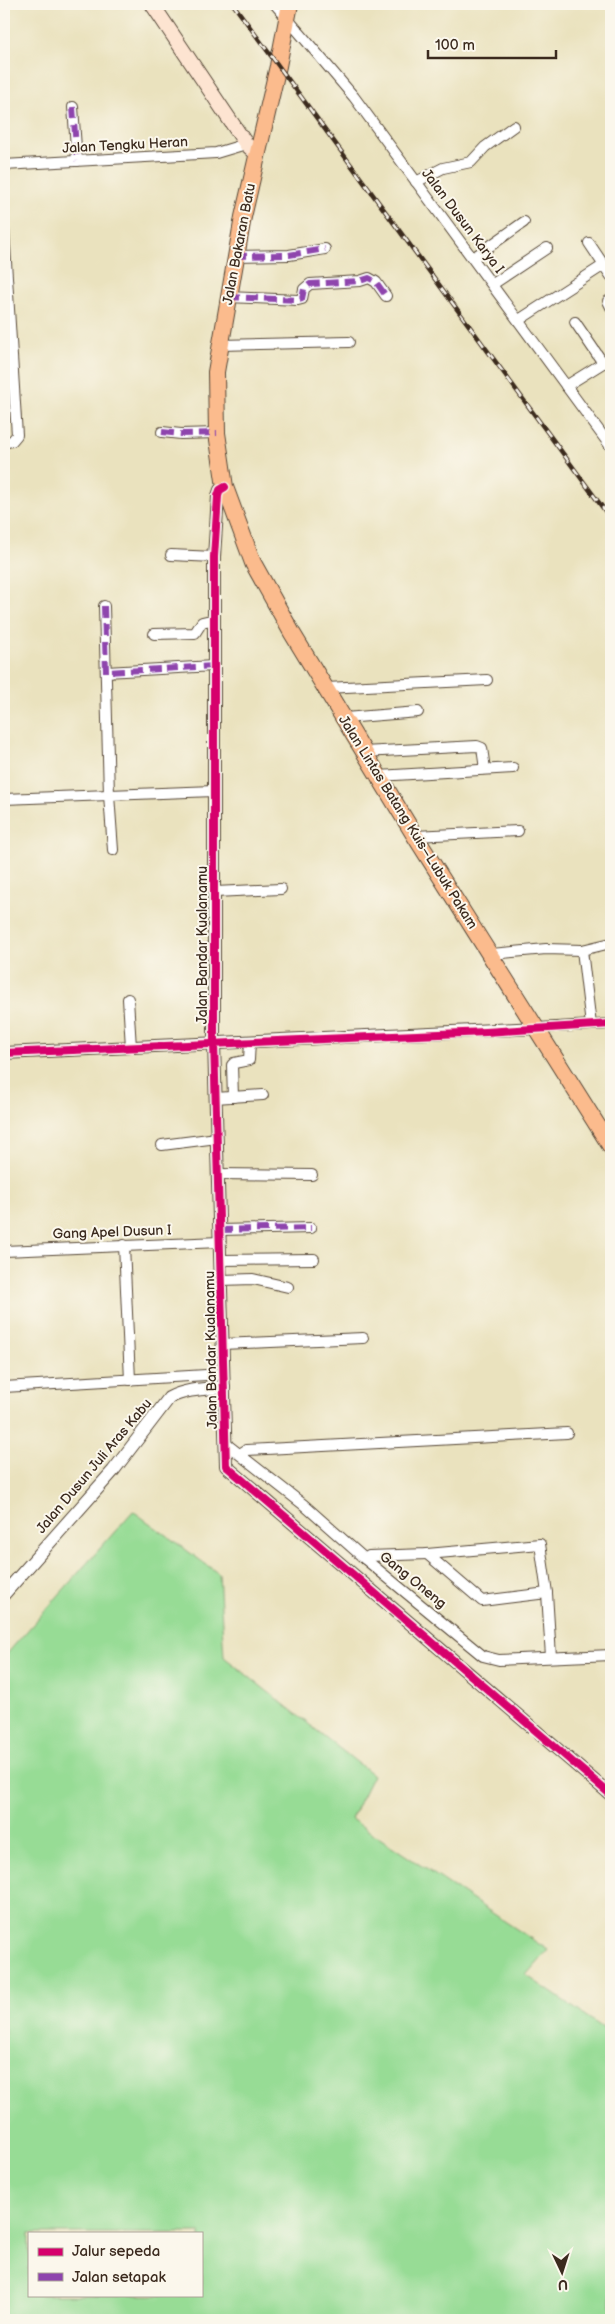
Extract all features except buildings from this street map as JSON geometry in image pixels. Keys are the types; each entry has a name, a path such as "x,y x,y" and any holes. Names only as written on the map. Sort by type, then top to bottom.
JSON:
{"highway":[{"name":"Jalan Bakaran Batu","path":"225,486 217,433 216,372 252,149 278,66 288,11"},
{"name":"Jalan Lintas Batang Kuis–Lubuk Pakam","path":"225,486 253,563 268,592 345,718 363,752 611,1147"}],"main road":[{"path":"152,4 252,149"}],"street":[{"name":"Jalan Dusun Karya I","path":"275,4 288,11 354,97 520,320 611,447"},
{"path":"73,107 77,161"},
{"path":"416,182 443,168 472,162 485,147 514,126"},
{"name":"Jalan Tengku Heran","path":"4,166 216,153 252,149"},
{"path":"473,258 524,222"},
{"path":"4,230 6,293 17,435 12,441 4,443"},
{"path":"589,243 611,276"},
{"path":"493,284 547,248"},
{"path":"235,256 290,255 325,249"},
{"path":"520,320 604,265"},
{"path":"228,297 298,300 302,299 304,289 310,284 360,281 369,278 376,282 386,296"},
{"path":"566,386 607,361 575,322"},
{"path":"220,345 349,342"},
{"path":"162,432 181,434 217,433"},
{"name":"Jalan Bandar Kualanamu","path":"225,486 220,490 218,496 214,558 214,1042 226,1466 611,1795"},
{"path":"171,555 214,558"},
{"path":"104,606 109,795 113,850"},
{"path":"154,634 195,633 202,622 215,619"},
{"path":"106,672 214,666"},
{"path":"326,688 487,680"},
{"path":"345,718 418,712"},
{"path":"363,752 477,746 484,751 486,769"},
{"path":"378,776 513,768"},
{"path":"4,799 214,791"},
{"path":"415,836 518,831"},
{"path":"215,892 281,889"},
{"path":"491,954 546,949 582,950 611,944"},
{"path":"582,950 591,1025"},
{"path":"128,999 131,1047"},
{"path":"4,1053 611,1024"},
{"path":"233,1097 232,1065 249,1060 250,1041"},
{"path":"215,1078 232,1077"},
{"path":"216,1098 263,1095"},
{"path":"162,1144 217,1138"},
{"path":"218,1174 312,1175"},
{"name":"Gang Apel Dusun I","path":"4,1251 124,1245 311,1228"},
{"path":"124,1245 130,1380"},
{"path":"221,1260 314,1259"},
{"path":"221,1280 253,1279 288,1287"},
{"path":"222,1344 363,1338"},
{"path":"4,1387 130,1380 194,1383"},
{"name":"Jalan Dusun Juli Aras Kabu","path":"4,1594 113,1470 169,1398 194,1383 223,1381"},
{"path":"240,1454 246,1450 273,1448 567,1434"},
{"name":"Gang Oneng","path":"226,1443 304,1505 365,1559 483,1656 499,1660 611,1654"},
{"path":"365,1559 369,1556 427,1554 540,1544 547,1593 551,1657"},
{"path":"427,1554 482,1601 547,1593"}],"green space":[{"path":"133,1511 219,1574 224,1657 373,1775 351,1819 548,1950 526,1975 609,2032 611,2029 611,2320 4,2320 4,1657"}],"railway":[{"path":"233,4 611,519"}],"marked path":[{"path":"73,107 77,161"},
{"path":"235,256 289,255 325,249"},
{"path":"228,297 298,300 302,299 304,289 310,284 360,281 369,278 376,282 386,296"},
{"path":"162,432 181,434 217,433"},
{"path":"104,606 106,672 214,666"},
{"path":"220,1230 311,1228"}],"cycle path":[{"path":"225,487 220,490 218,496 214,557 214,1042 226,1466 611,1795"},
{"path":"4,1053 486,1032 611,1024"}]}
